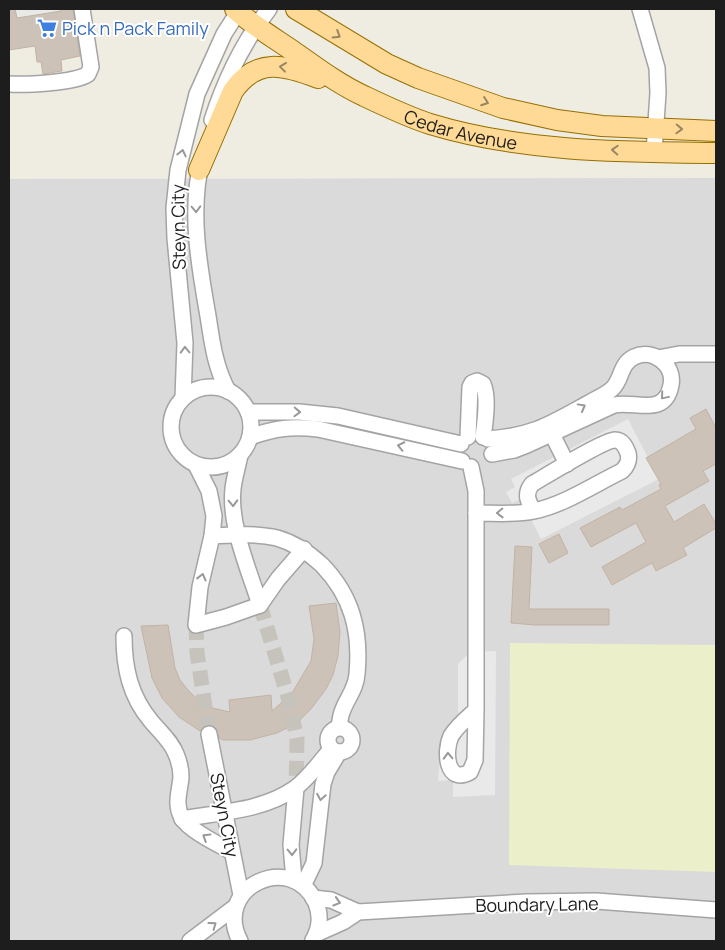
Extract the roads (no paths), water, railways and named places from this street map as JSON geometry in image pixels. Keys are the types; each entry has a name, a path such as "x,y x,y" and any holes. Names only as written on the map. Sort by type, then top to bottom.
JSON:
{"main road":[{"name":"Cedar Avenue","path":"296,9 387,64 418,78 503,108 557,120 602,126 716,131"},
{"name":"Cedar Avenue","path":"237,10 256,26 328,76 362,95 429,123 505,141 546,146 654,152 716,153"},
{"path":"199,170 233,91 240,82 257,70 273,66 294,69 362,95"}],"street":[{"path":"9,84 33,84 80,78 88,74 91,67 82,9"},
{"name":"Steyn City","path":"228,391 219,371 215,355 202,284 197,238 196,200 199,170 210,124 220,95 243,46 269,9"},
{"path":"640,9 657,68 658,93 654,152"},
{"name":"Steyn City","path":"183,398 185,343 174,218 178,170 197,94 216,50 237,10"},
{"path":"662,362 679,354 716,354"},
{"path":"248,412 299,412 338,416 479,442 514,450 614,405 630,404 646,407 661,402 670,390 672,382 662,362 650,355 635,357 623,367 613,388 547,426 520,436 479,442 460,450 472,465 476,491 476,710"},
{"path":"662,362 685,360 716,361"},
{"path":"204,388 216,388 228,391 240,400 248,412 251,424 247,447 240,455 224,466 215,468 205,468 184,458 176,448 171,435 171,422 175,409 183,398 204,388"},
{"path":"250,436 279,428 299,427 318,429 472,465 489,462 479,442"},
{"path":"552,434 567,464"},
{"path":"476,513 534,511 560,502 622,471 626,467 628,456 625,446 620,441 615,440 602,444 532,484 527,493 529,503 534,511"},
{"path":"240,455 233,489 233,508 238,534 260,605"},
{"path":"196,465 209,490 213,502 214,516 212,536 200,586 196,625 260,605 278,579 304,549"},
{"path":"212,536 238,534 268,536 304,549 330,574 342,590 351,610 356,629 358,650 357,676 353,691 341,714 339,727 332,730 327,737 327,741 335,750"},
{"path":"124,636 124,660 133,693 140,706 170,743 176,754 181,774 178,803 182,819 232,852"},
{"name":"Steyn City","path":"209,734 232,852 238,901 234,920 236,933 240,941"},
{"path":"182,819 255,807 274,800 296,788 335,750"},
{"path":"298,883 314,863 324,784 335,750"},
{"path":"296,788 291,845 298,883"},
{"path":"190,941 238,901 252,885 265,878 280,877 298,883 313,898 319,916 314,938"},
{"name":"Boundary Lane","path":"313,898 331,900 346,905 358,912"},
{"name":"Boundary Lane","path":"314,938 358,912 526,902 596,902 716,910"}],"tunnel":[{"path":"260,605 288,697 297,739 296,788"},
{"path":"196,625 197,652 209,734"}],"place":[{"name":"Pick n Pack Family","path":"47,28"}]}
